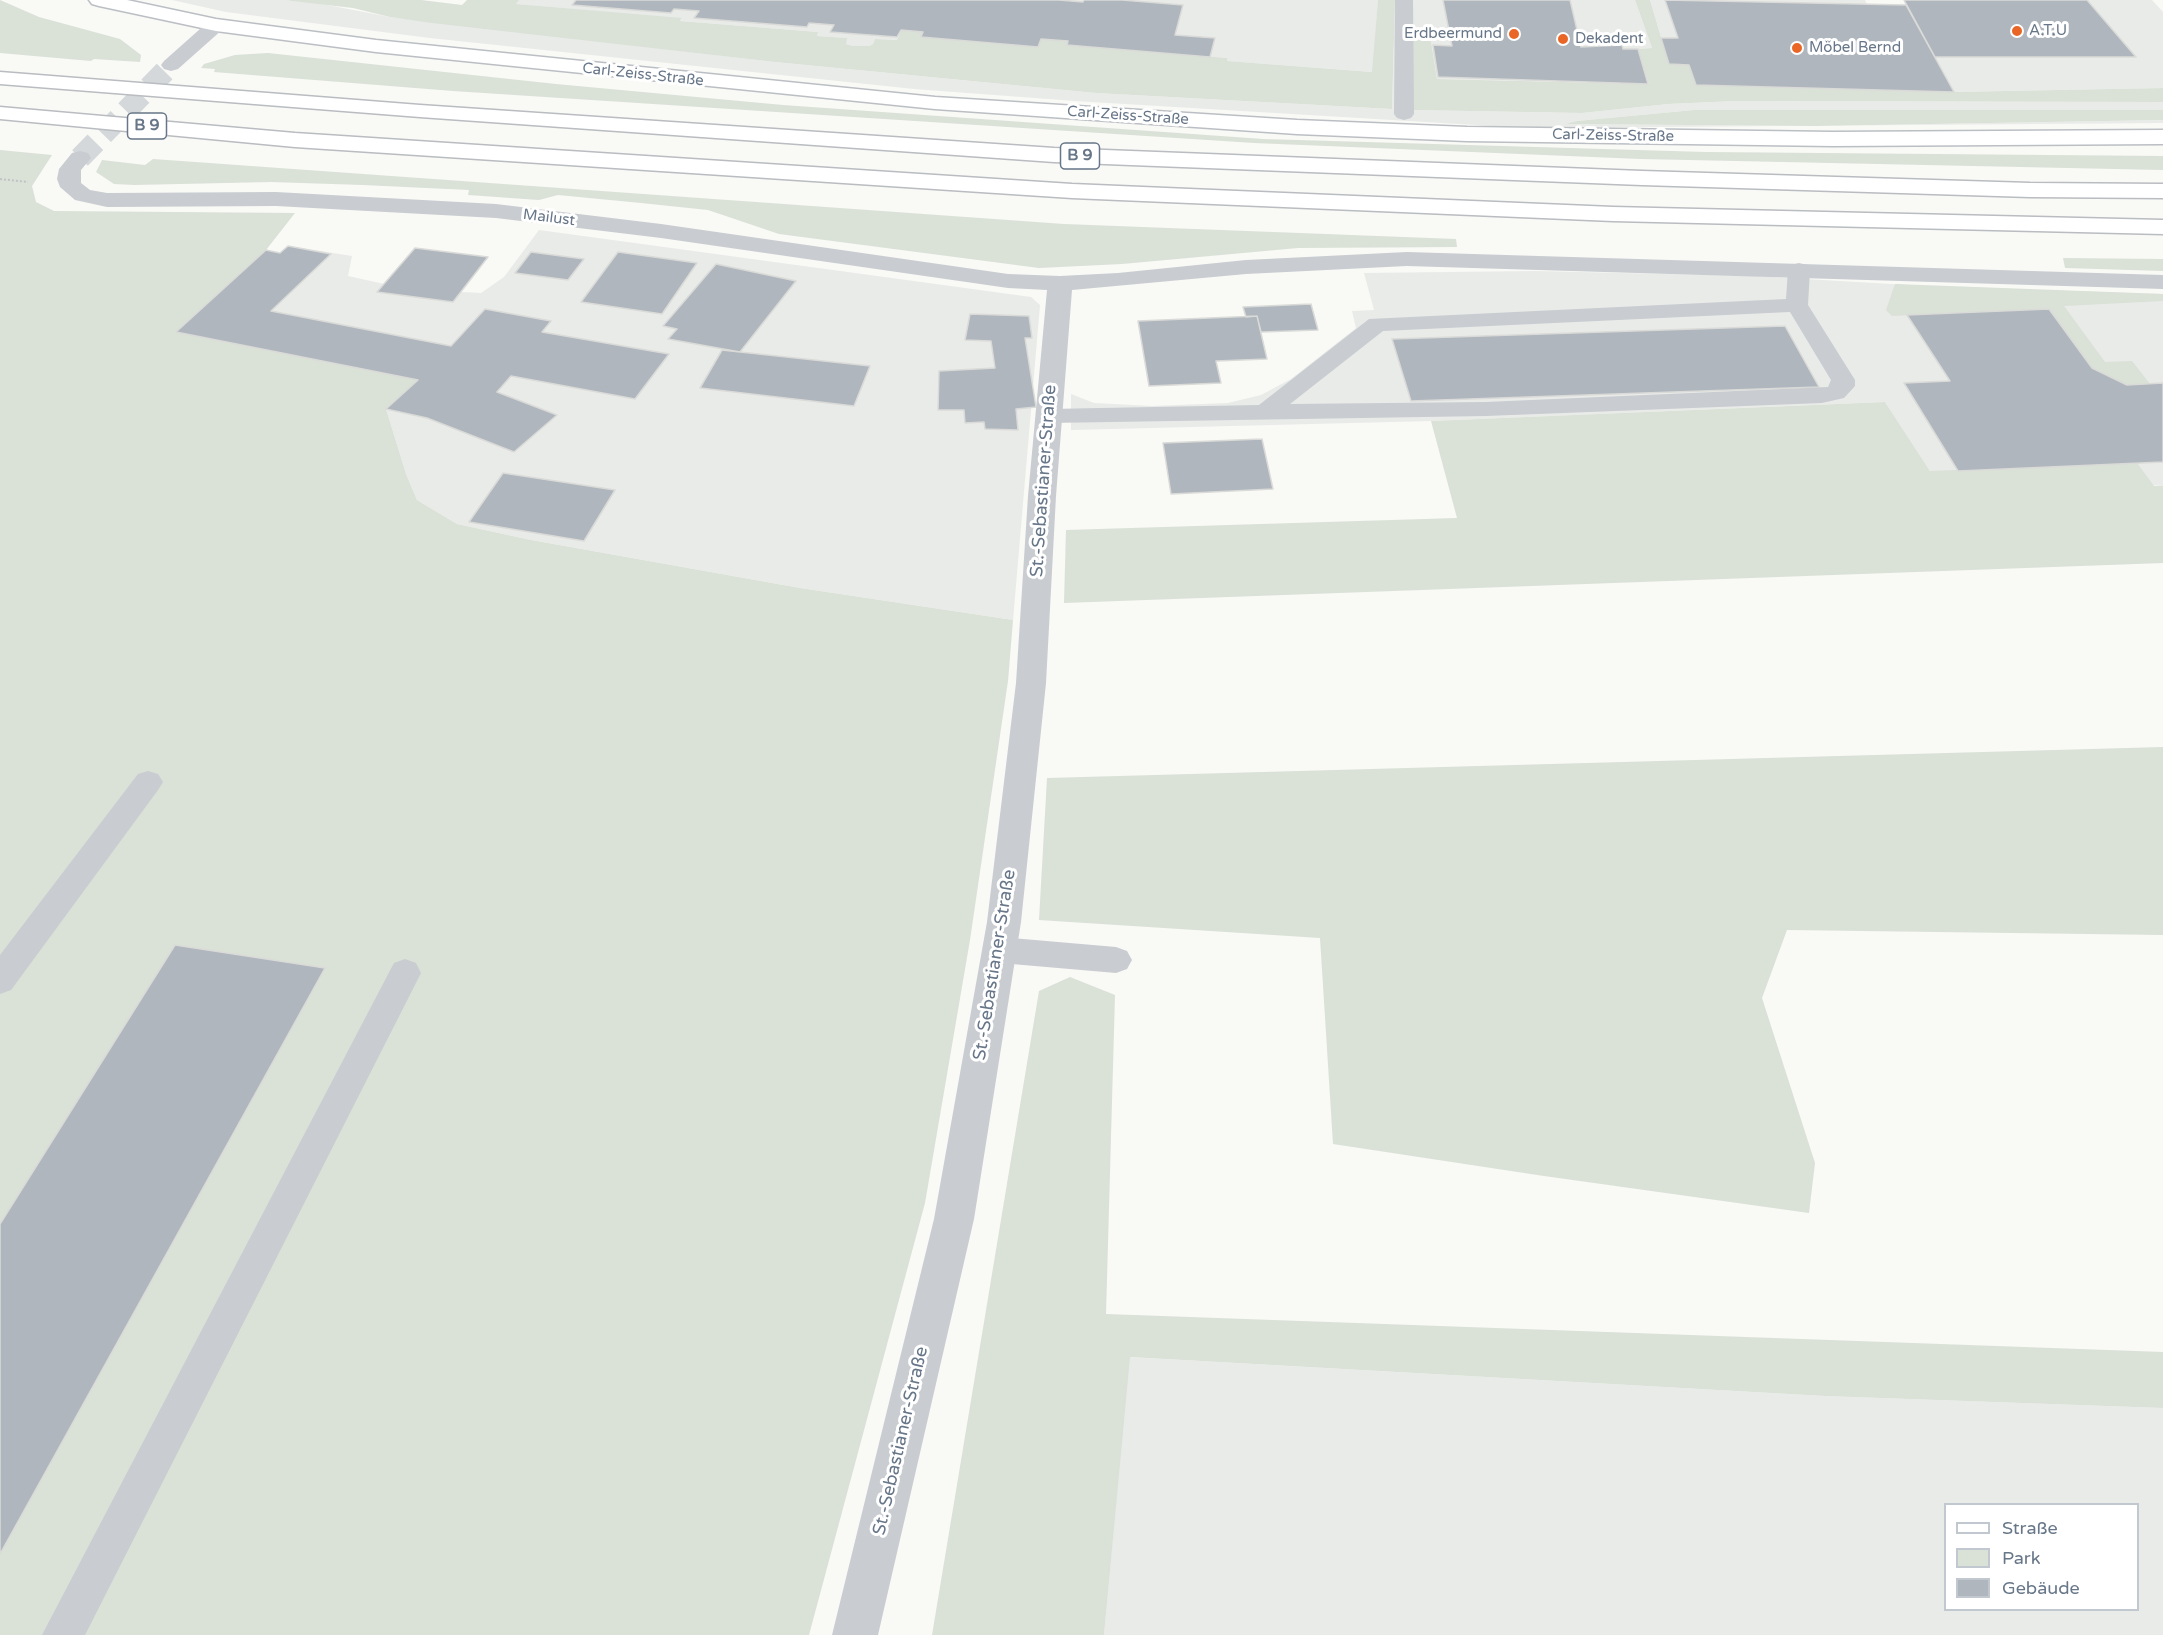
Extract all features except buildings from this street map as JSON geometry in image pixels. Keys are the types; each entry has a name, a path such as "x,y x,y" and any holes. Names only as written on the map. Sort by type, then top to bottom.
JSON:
{"main road":[{"name":"Carl-Zeiss-Straße","path":"99,0 216,25 473,57 935,103 1297,127 1467,134 1922,139 2163,137"},
{"name":"B 9","path":"0,78 420,111 1054,155 1642,178 2030,190 2163,191"},
{"name":"B 9","path":"0,113 306,141 1072,191 1613,214 2163,227"}],"street":[{"path":"171,65 216,25"},
{"name":"Mailust","path":"80,158 70,169 68,179 71,187 83,195 107,200 276,199 496,211 661,231 1008,281 1060,283"},
{"path":"1060,283 1118,280 1246,267 1407,258 2163,282"},
{"name":"St.-Sebastianer-Straße","path":"855,1635 954,1219 999,950 1030,683 1060,283"}],"lane":[{"path":"1404,0 1404,114"},
{"path":"1049,416 1486,409 1822,396 1836,393 1843,386 1843,380 1797,305 1799,270"},
{"path":"1265,412 1377,324 1797,305"},
{"path":"0,980 148,782"},
{"path":"999,950 1116,960"},
{"path":"63,1635 405,973"}],"shaded area":[{"path":"172,0 284,0 317,3 390,17 775,62 1096,93 1392,109 1395,0 1635,0 1652,48 1639,49 1650,84 1437,79 1431,41 1413,110 1582,113 1668,104 1735,101 2163,102 2163,110 1694,110 1577,121 1569,124 1798,126 1526,128 914,89 430,38 226,12"},
{"path":"519,0 1378,0 1373,72 1226,61 1226,58 1067,45 1068,42 1041,39 1038,47 921,37 923,32 901,30 897,40 875,39 869,46 853,46 846,44 846,38 817,36 818,32 516,4"},
{"path":"1650,0 1865,0 1867,4 1905,5 1904,0 2152,0 2163,12 2163,88 1954,92 1696,85 1669,64"},
{"path":"2163,120 2163,123 1844,126"},
{"path":"539,230 1031,297 1040,305 1013,620 800,588 531,540 457,524 417,500 406,474 386,409 417,381 176,332 266,250 280,253 288,246 352,256 348,276 384,284 378,291 453,302 461,292 481,293 504,277"},
{"path":"1536,271 1753,276 1926,286 2163,294 2163,486 1930,471 1885,402 1431,421 1071,430 1071,394 1094,403 1152,406 1228,403 1261,395 1291,379 1356,328 1352,311 1374,310 1364,273"},
{"path":"1129,1357 1825,1396 2163,1408 2163,1635 1104,1635"}],"green space":[{"path":"0,0 39,17 120,39 141,55 140,62 94,59 91,61 0,53"},
{"path":"284,0 421,0 462,5 467,0 519,0 516,4 818,32 817,36 847,38 846,44 853,46 869,46 875,39 897,40 901,30 923,32 922,37 1038,47 1041,39 1068,41 1067,45 1227,58 1227,61 1372,72 1378,0 1395,0 1392,109 1096,93 775,62 432,23 390,17 353,8"},
{"path":"1635,0 1650,0 1669,64 1689,65 1696,85 1954,92 2163,88 2163,102 1735,101 1668,104 1582,113 1413,110 1413,40 1431,41 1437,79 1649,84 1638,49 1652,48"},
{"path":"268,53 556,84 783,105 1263,139 1706,152 2163,156 2163,170 1641,159 1254,143 453,91 214,72 215,69 201,68 204,64 235,55"},
{"path":"1694,110 2163,110 2163,120 1815,126 1566,124"},
{"path":"0,150 52,155 32,186 36,202 54,211 295,213 266,250 177,332 418,380 386,409 406,474 417,500 457,524 531,540 800,588 1013,620 1008,681 970,940 925,1203 809,1635 0,1635"},
{"path":"153,159 1064,224 1456,239 1457,247 1298,248 1122,264 1039,268 779,234 708,210 641,203 558,195 539,200 468,195 469,190 363,185 271,182 114,184 96,172 102,160 145,165"},
{"path":"2063,258 2163,259 2163,271 2065,268"},
{"path":"1895,284 2163,294 2163,301 2064,306 2105,362 2132,361 2150,384 2127,385 2092,368 2049,309 1892,316 1886,310"},
{"path":"1885,402 1930,471 2137,463 2154,486 2163,486 2163,563 1064,603 1066,530 1457,518 1431,421"},
{"path":"2163,747 2163,935 1787,930 1762,998 1815,1163 1809,1213 1333,1144 1320,938 1039,920 1047,778"},
{"path":"1070,977 1115,995 1106,1314 2163,1352 2163,1408 1825,1396 1130,1357 1104,1635 932,1635 1039,991"}],"tunnel":[{"path":"80,158 171,65"}],"place":[{"name":"A.T.U","path":"2017,31"},
{"name":"Erdbeermund","path":"1514,34"},
{"name":"Dekadent","path":"1563,39"},
{"name":"Möbel Bernd","path":"1797,48"}]}
